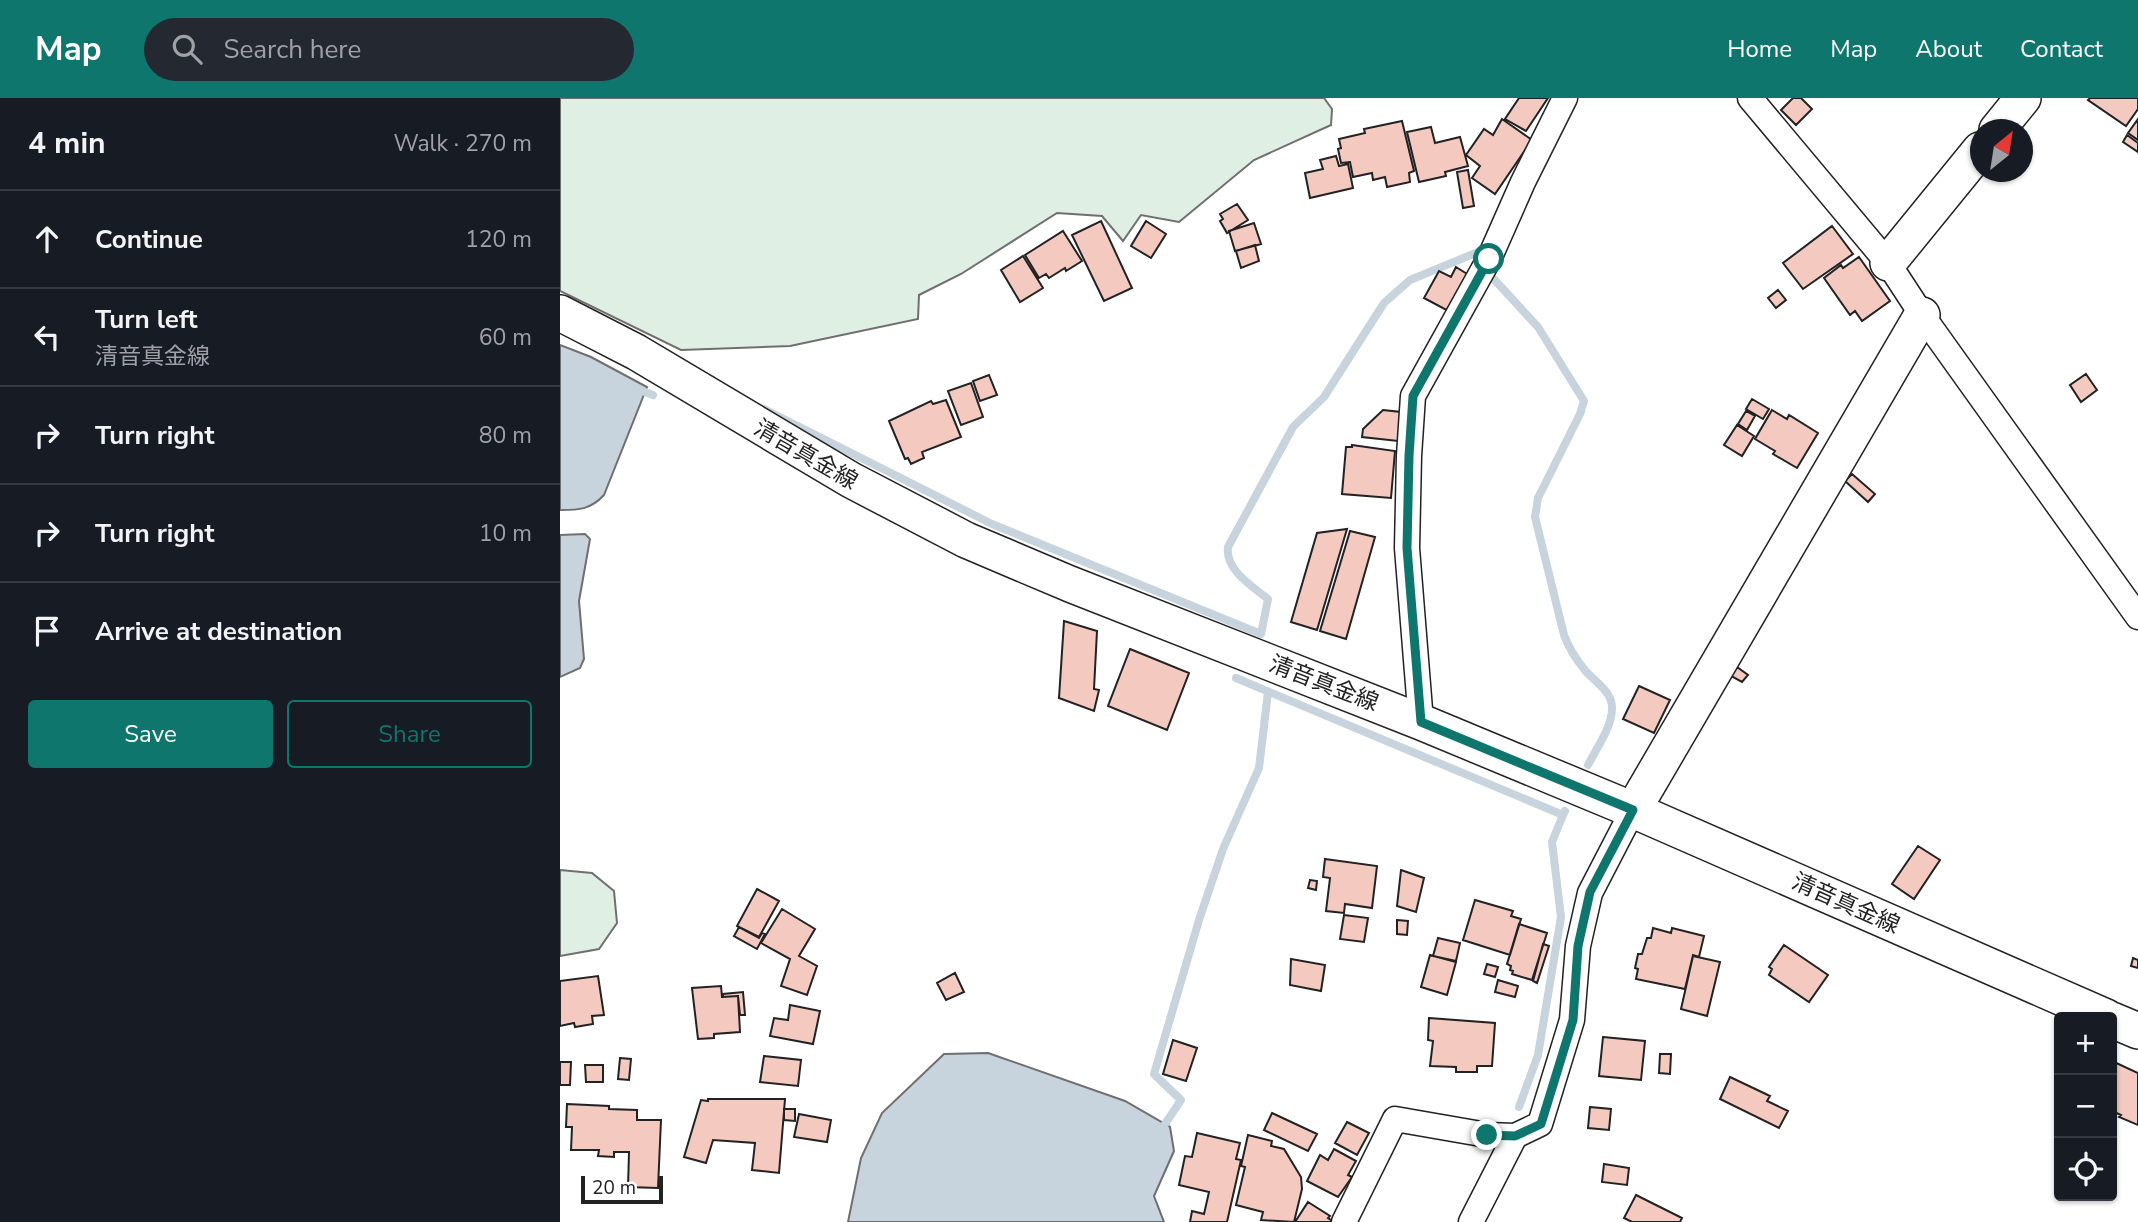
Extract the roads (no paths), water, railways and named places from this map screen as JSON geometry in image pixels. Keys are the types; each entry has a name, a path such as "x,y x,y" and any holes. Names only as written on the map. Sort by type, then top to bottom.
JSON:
{"main road":[{"path":"2006,119 2023,98"},
{"path":"1888,263 1970,162"},
{"name":"清音真金線","path":"560,313 636,352 851,480 966,540 1633,810 2095,1012"},
{"path":"1633,810 1922,316"},
{"path":"2117,1022 2138,1031"}],"street":[{"path":"1421,722 1407,548 1413,396 1489,259 1523,182 1565,98"},
{"path":"1750,98 1888,263 1922,316 2138,617"},
{"path":"1344,1222 1395,1119 1487,1135 1515,1136 1541,1124 1573,1020 1578,946 1590,892 1633,810"},
{"path":"1471,1222 1515,1136"}],"waterway":[{"path":"764,409 992,524 1261,634 1268,599 1235,570 1228,555 1228,547 1293,427 1324,397 1384,303 1410,280 1478,252"},
{"path":"1491,276 1538,327 1584,401 1538,498 1535,517 1566,640 1578,661 1606,692 1611,703 1609,723 1588,765"},
{"path":"637,389 653,395"},
{"path":"1236,678 1563,815 1565,811"},
{"path":"1161,1130 1181,1100 1154,1074 1199,920 1223,849 1259,768 1268,692"},
{"path":"1519,1107 1538,1055 1561,917 1552,842 1563,815"}]}
